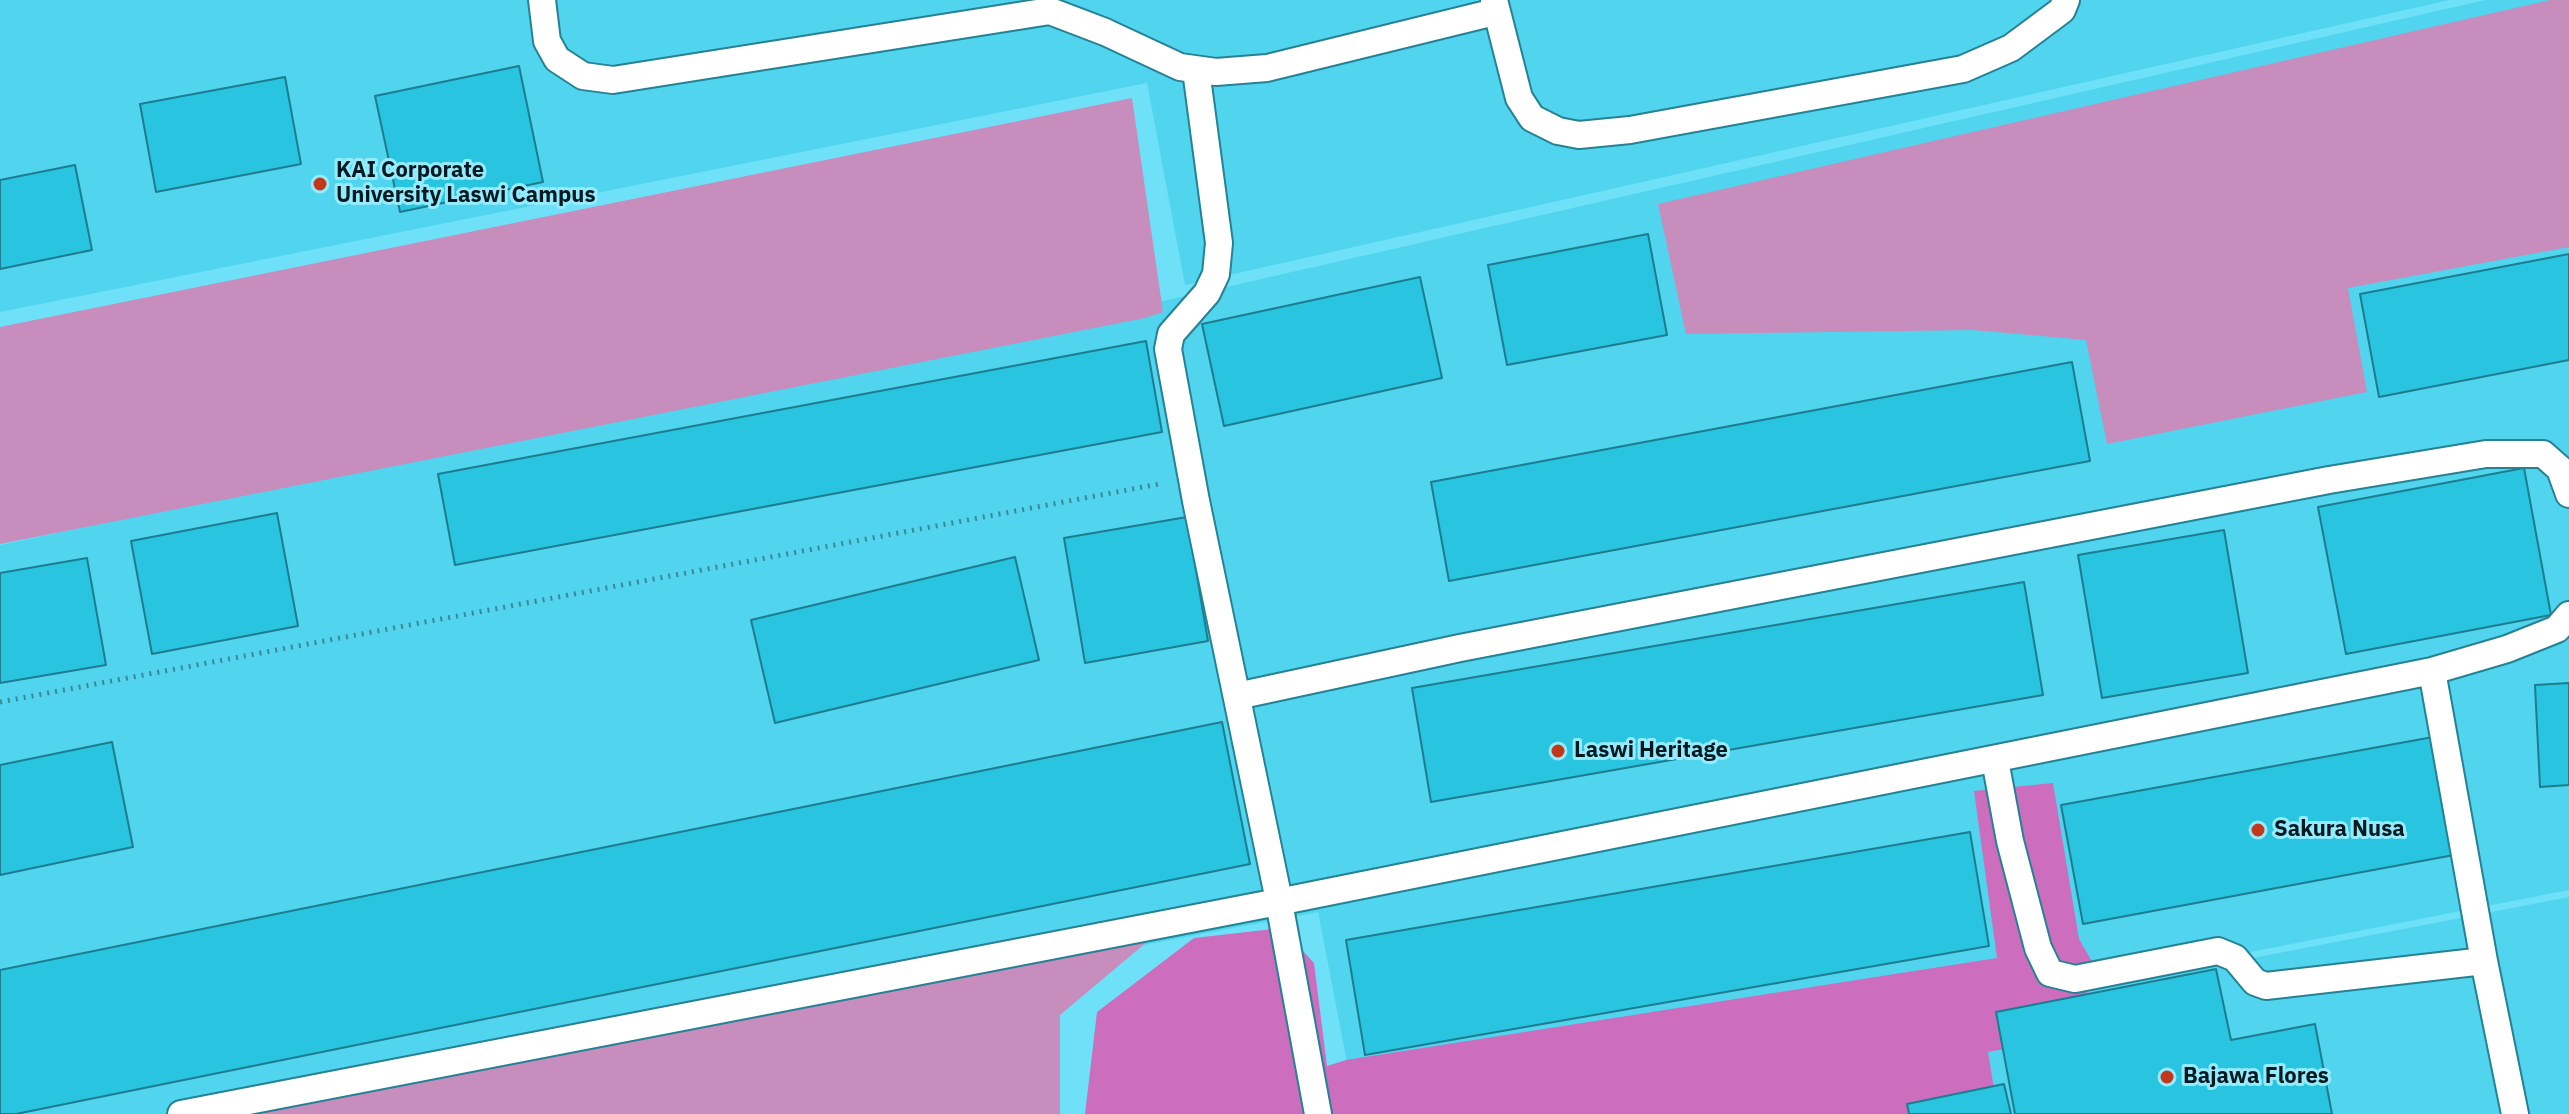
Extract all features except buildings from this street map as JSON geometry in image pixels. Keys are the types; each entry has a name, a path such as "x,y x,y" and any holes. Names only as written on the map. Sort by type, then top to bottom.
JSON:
{"lane":[{"path":"542,0 547,41 557,59 583,76 613,80 1049,6 1180,67 1216,72 1267,68 1494,6 1519,98 1532,118 1558,131 1579,135 1630,130 1963,69 2011,48 2062,10 2066,0"},
{"path":"1196,70 1219,243 1216,274 1207,293 1171,334 1168,349 1318,1114"},
{"path":"1237,696 1460,648 2329,480 2486,454 2556,451 2569,494"},
{"path":"181,1114 1278,902 2432,671 2507,649 2557,629 2569,615"},
{"path":"2432,671 2515,1114"},
{"path":"1995,760 2010,841 2038,948 2050,973 2075,979 2218,951 2235,958 2255,982 2266,986 2484,961"}],"path":[{"path":"0,702 1192,478"}],"shaded area":[{"name":"KAI Corporate University Laswi Campus","path":"0,0 2450,0 1185,285 1147,83 0,312"},
{"path":"2485,0 2569,0 2569,890 1418,1114 1357,1114 1318,912 248,1114 0,1114 0,545 1191,295"},
{"path":"2550,0 2569,0 2569,247 2348,288 2367,392 2107,444 2086,340 1973,330 1686,334 1658,204"},
{"path":"1132,98 1163,312 0,544 0,327"},
{"path":"2053,783 2079,939 2098,972 2063,1038 1988,1052 1998,1114 1085,1114 1097,1012 1194,938 1282,928 1314,963 1327,1066 1346,1060 1997,958 1974,791"},
{"path":"2569,897 2569,1114 1824,1114 1812,1043"},
{"path":"1160,931 1060,1015 1060,1114 208,1114"}],"place":[{"name":"KAI Corporate University Laswi Campus","path":"320,184"},
{"name":"Laswi Heritage","path":"1558,751"},
{"name":"Sakura Nusa","path":"2258,830"},
{"name":"Bajawa Flores","path":"2167,1077"}]}
